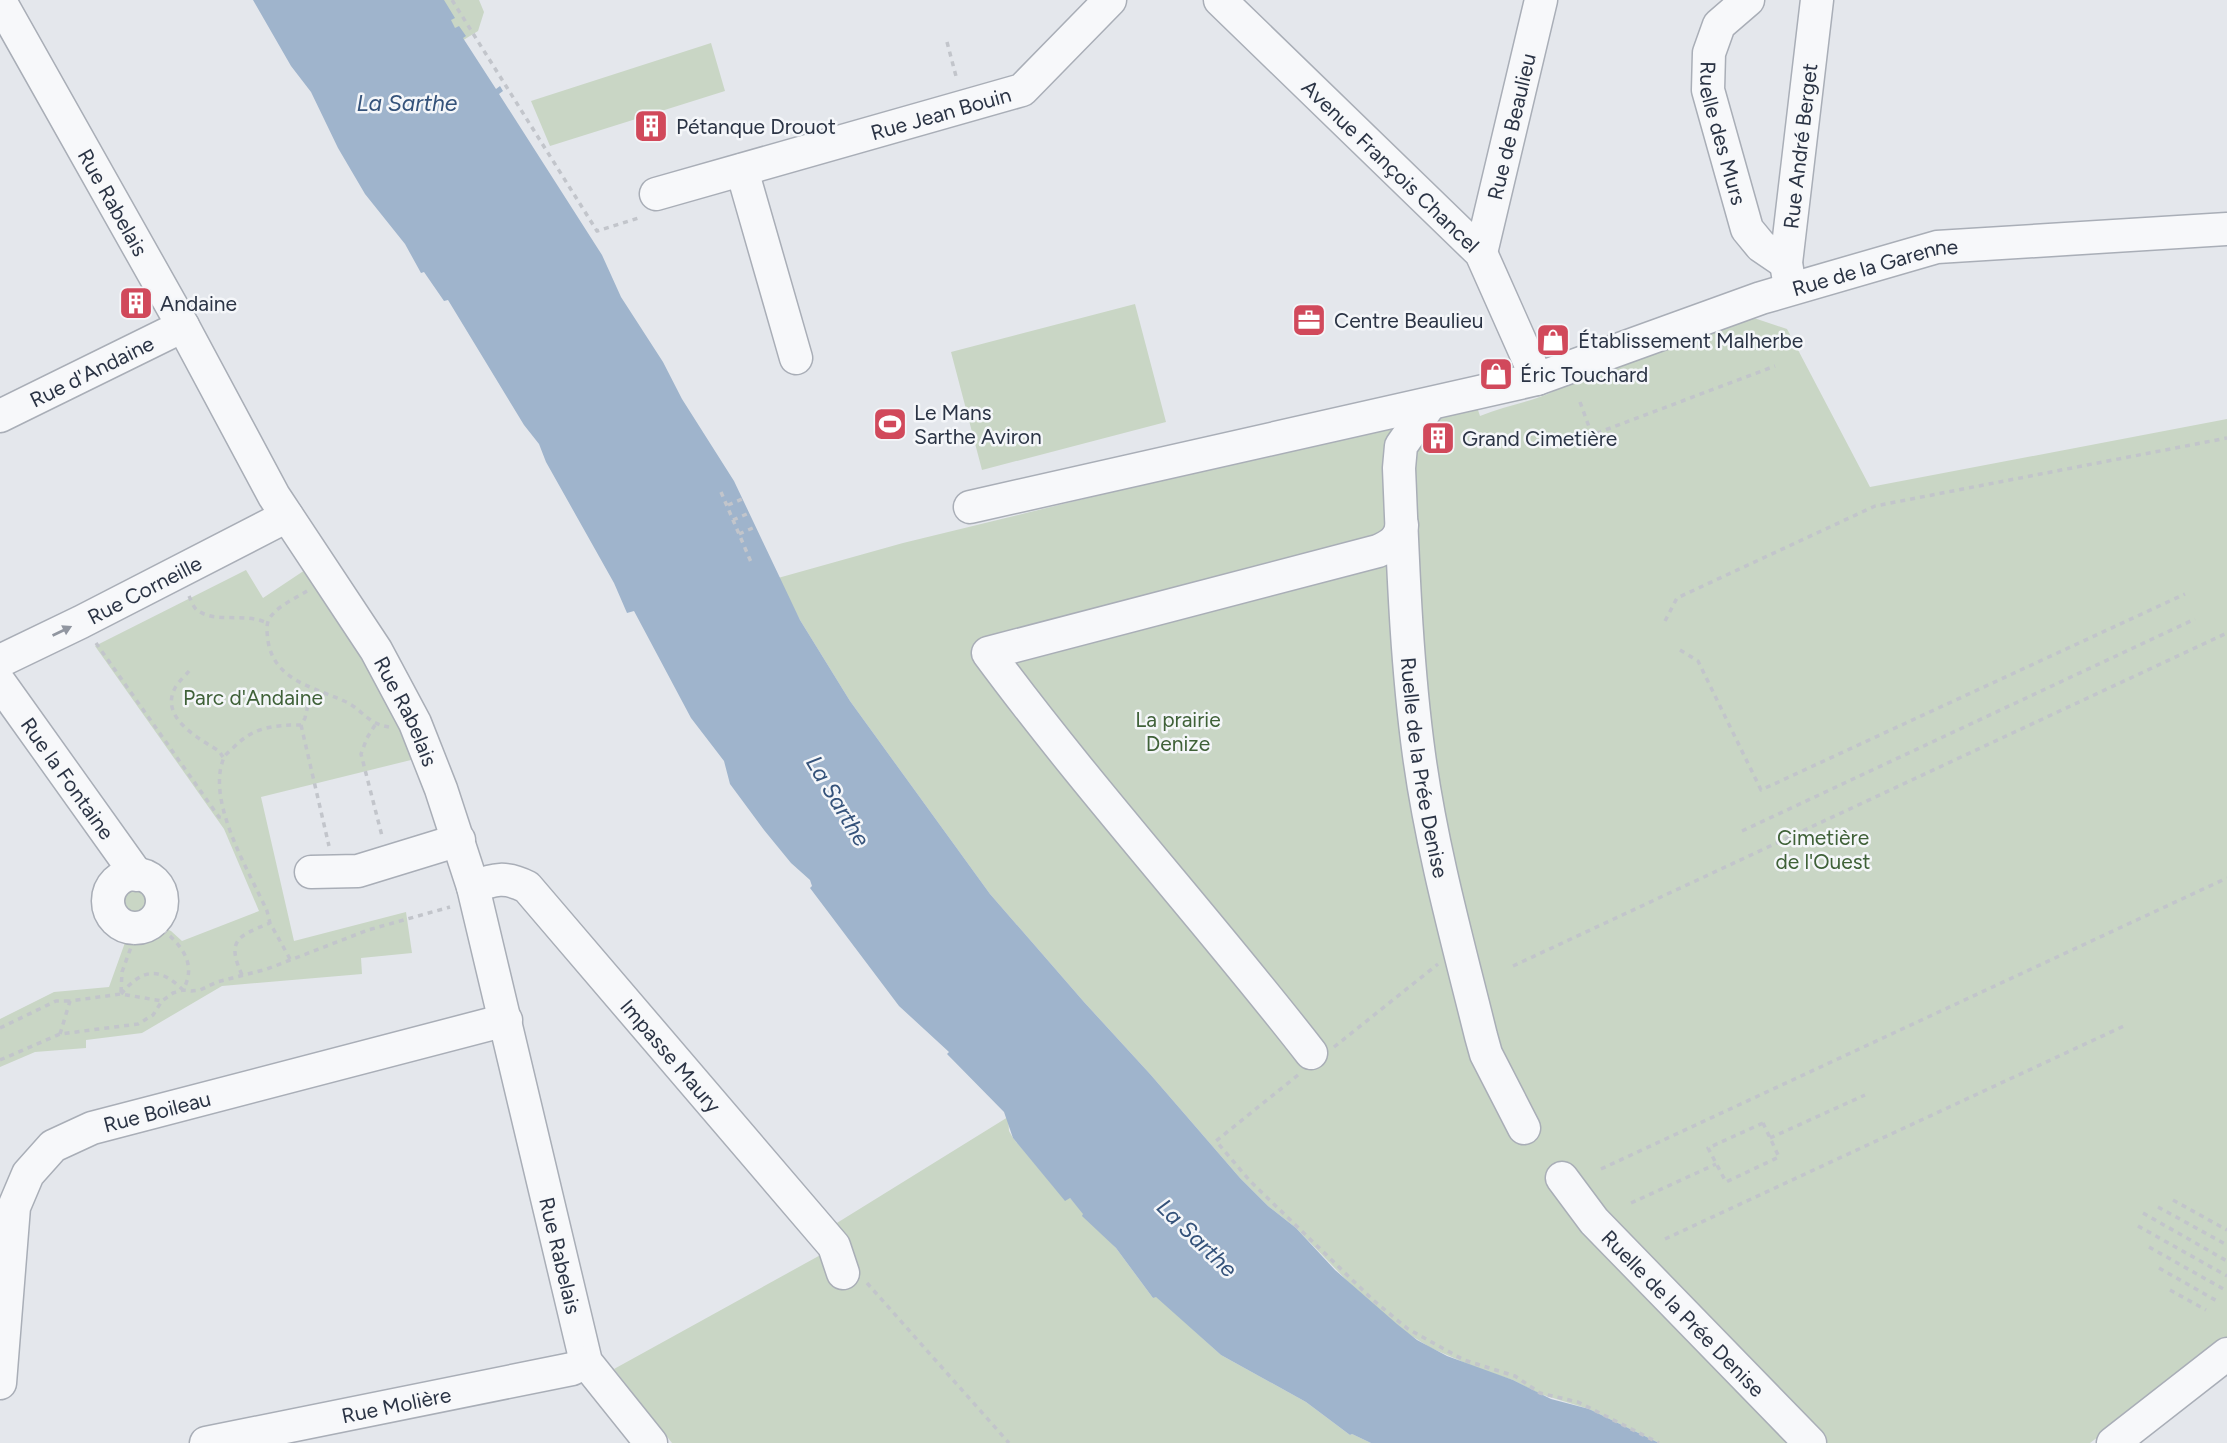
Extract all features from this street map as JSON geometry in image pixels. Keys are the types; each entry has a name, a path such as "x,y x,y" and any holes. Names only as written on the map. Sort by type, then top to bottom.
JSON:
{"street":[{"name":"Rue Jean Bouin","path":"656,194 1022,90 1110,0"},
{"name":"Avenue François Chancel","path":"1220,0 1480,253 1532,368"},
{"name":"Rue de Beaulieu","path":"1480,253 1541,0"},
{"name":"Ruelle des Murs","path":"1748,0 1719,26 1709,53 1708,90 1747,229 1788,276"},
{"name":"Rue André Berget","path":"1788,276 1817,0"},
{"name":"Rue Rabelais","path":"2,12 71,126 287,516 376,649 415,723 474,893 586,1362"},
{"path":"742,170 796,358"},
{"name":"Rue de la Garenne","path":"970,507 1480,393 1532,368 1788,276 1937,247 2227,229"},
{"name":"Rue d'Andaine","path":"0,416 183,326"},
{"name":"Ruelle de la Prée Denise","path":"1430,404 1401,446 1399,468 1405,600 1419,755 1441,874 1486,1054 1524,1128"},
{"name":"Rue Corneille","path":"0,661 287,516"},
{"path":"1314,1058 1245,969 1030,710 988,653 1378,551 1396,541 1402,525"},
{"name":"Rue la Fontaine","path":"0,683 137,874 154,881 162,897 159,915 146,925"},
{"path":"323,872 358,871 458,841"},
{"path":"137,874 120,879 114,885 108,902 114,918 129,928 146,925"},
{"name":"Impasse Maury","path":"474,893 489,881 512,879 527,887 834,1246 843,1273"},
{"name":"Rue Boileau","path":"0,1383 14,1207 28,1174 53,1146 92,1128 506,1020"},
{"name":"Ruelle de la Prée Denise","path":"1562,1178 1594,1221 1810,1443"},
{"path":"2113,1443 2227,1354"},
{"path":"586,1362 651,1443"},
{"name":"Rue Molière","path":"206,1443 261,1438 572,1369 586,1362"}],"path":[{"path":"452,0 597,231 660,211 656,194"},
{"path":"947,42 964,106"},
{"path":"1580,402 1592,435 1775,366"},
{"path":"1665,621 1676,598 1875,506 2227,438"},
{"path":"721,492 751,562"},
{"path":"727,506 742,499"},
{"path":"733,520 749,513"},
{"path":"739,534 755,527"},
{"path":"176,573 196,610 210,615 257,617 267,623"},
{"path":"329,578 271,615 267,623 270,649 277,665 288,675 319,692 346,702 375,725 391,728 415,723"},
{"path":"1680,650 1698,661 1761,790 2185,594"},
{"path":"1742,831 2195,619"},
{"path":"81,622 219,817 225,818"},
{"path":"1513,966 2227,633"},
{"path":"189,671 173,690 172,707 181,725 219,751 223,757 219,795 225,818 270,923 290,959"},
{"path":"319,692 308,705 306,718 301,725 323,872"},
{"path":"223,757 257,729 301,725"},
{"path":"375,725 361,754 388,862"},
{"path":"1601,1169 2227,878"},
{"path":"121,994 134,979 154,974 164,974 183,990 200,990 474,893"},
{"path":"242,976 233,957 235,942 245,933 270,923"},
{"path":"0,1060 60,1034 138,1024 153,1015 162,1001 183,990 187,983 187,956 182,946 146,925 122,972 121,994"},
{"path":"1459,948 1314,1058 1216,1141 1250,1181 1373,1300 1408,1329 1464,1360 1515,1376 1540,1392 1577,1402 1659,1443"},
{"path":"0,1028 56,1000 70,1001 121,994 162,1001"},
{"path":"60,1034 70,1001"},
{"path":"1665,1239 2126,1025"},
{"path":"1770,1138 1865,1095"},
{"path":"1763,1123 1770,1138 1779,1157 1726,1182 1708,1148 1763,1123"},
{"path":"1631,1203 1716,1164"},
{"path":"2173,1200 2227,1230"},
{"path":"2158,1207 2227,1245"},
{"path":"2143,1213 2227,1261"},
{"path":"2138,1226 2227,1276"},
{"path":"2149,1247 2227,1291"},
{"path":"2160,1268 2217,1301"},
{"path":"843,1273 867,1284 1009,1443"},
{"path":"2170,1290 2206,1310"}],"green space":[{"path":"400,0 479,0 484,12 478,31 457,44"},
{"path":"711,43 725,91 550,146 531,101"},
{"path":"1135,304 1166,422 982,470 951,352"},
{"name":"Cimetière de l'Ouest","path":"1751,317 1787,329 1870,487 2227,419 2227,1340 2090,1443 1659,1443 1589,1409 1540,1394 1513,1380 1479,1369 1431,1348 1407,1333 1359,1293 1296,1228 1268,1206 1240,1178 990,894 850,701 800,620 778,578 903,543 1407,420 1428,423 1436,445 1445,442 1437,414 1476,404 1480,416 1550,393 1571,381"},
{"name":"Parc d'Andaine","path":"246,570 263,598 305,570 371,670 415,759 261,797 294,941 406,912 412,953 361,958 362,974 222,986 142,1033 86,1040 86,1048 35,1052 0,1067 0,1019 54,992 109,987 127,937 158,925 171,931 182,941 259,911 224,829 95,646"},
{"path":"135,888 145,892 149,902 145,912 135,916 125,912 121,902 125,892"},
{"path":"1008,1117 1009,1131 1013,1138 1065,1200 1069,1197 1116,1248 1153,1298 1156,1296 1221,1355 1306,1402 1350,1435 1371,1443 672,1443 614,1369 844,1242 832,1226"}],"water":[{"name":"La Sarthe","path":"253,0 444,0 455,18 451,20 455,28 459,26 466,36 463,38 496,89 500,86 503,91 499,94 602,255 621,297 734,481 800,620 850,701 990,894 1240,1178 1268,1206 1296,1228 1335,1270 1397,1324 1417,1340 1447,1356 1513,1380 1551,1399 1589,1409 1659,1443 1371,1443 1350,1435 1306,1402 1221,1355 1156,1297 1153,1298 1116,1248 1082,1216 1070,1198 1065,1201 1013,1138 1004,1112 947,1054 949,1052 899,1006 810,888 810,880 791,863 730,784 724,761 691,718 634,611 627,613 614,583 546,462 539,444 524,425 448,300 444,301 424,272 421,273 405,244 365,194 338,148 311,92 291,66"}],"place":[{"name":"Pétanque Drouot","path":"651,126"},
{"name":"Andaine","path":"136,303"},
{"name":"Centre Beaulieu","path":"1309,320"},
{"name":"Établissement Malherbe","path":"1553,340"},
{"name":"Éric Touchard","path":"1496,374"},
{"name":"Le Mans Sarthe Aviron","path":"890,424"},
{"name":"Grand Cimetière","path":"1438,438"}],"park label":[{"name":"La prairie Denize","path":"1178,731"}]}
